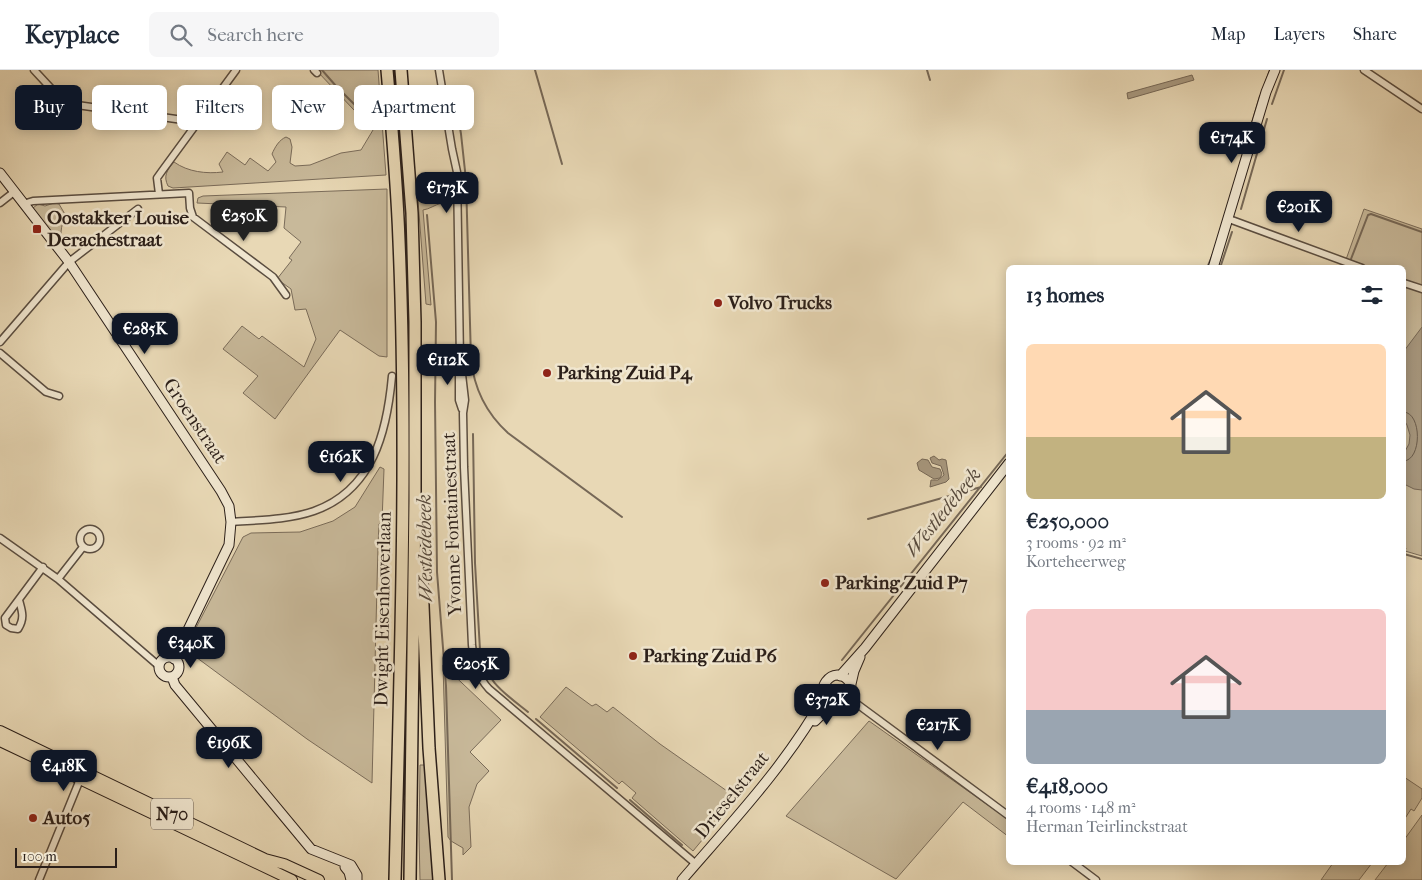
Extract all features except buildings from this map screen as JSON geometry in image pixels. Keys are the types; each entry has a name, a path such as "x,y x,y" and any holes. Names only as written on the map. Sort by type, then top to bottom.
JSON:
{"highway":[{"name":"Dwight Eisenhowerlaan","path":"387,70 400,241 402,371 403,519 395,880"},
{"name":"Dwight Eisenhowerlaan","path":"401,70 412,212 415,322 415,501 410,880"},
{"path":"415,501 422,565 429,748 439,880"}],"main road":[{"name":"N70","path":"0,731 82,775 292,880"},
{"name":"N70","path":"0,741 82,775 265,859 284,864 319,880"}],"street":[{"path":"34,70 60,98 70,104 177,119"},
{"path":"224,85 236,70"},
{"name":"Yvonne Fontainestraat","path":"440,70 457,172 460,357 465,400 463,413 474,662 482,681 490,689 696,864"},
{"path":"1214,265 1275,70"},
{"path":"1364,70 1422,109"},
{"path":"159,194 157,178 190,130"},
{"name":"Groenstraat","path":"0,174 69,262 221,491 229,506 231,522 229,545 174,658"},
{"path":"0,203 14,192"},
{"path":"23,204 33,201 189,193 193,217 273,277 286,295"},
{"path":"0,342 69,262 138,209"},
{"path":"1228,219 1354,265"},
{"path":"1406,284 1422,290"},
{"path":"0,353 46,392 59,396"},
{"path":"231,522 286,518 313,511 334,501 350,489 364,474 378,447 390,408 392,376"},
{"name":"Drieselstraat","path":"806,730 824,697 823,688 825,682 832,676 840,676 865,648 1006,467"},
{"path":"0,538 58,580 159,666 162,675 172,677 179,670 178,663 174,658 164,658 159,666"},
{"path":"58,580 83,546"},
{"path":"19,600 43,568"},
{"name":"Drieselstraat","path":"682,880 749,802 806,730 829,707 844,702 849,698 856,666 865,648"},
{"path":"840,676 846,678 851,684"},
{"path":"172,677 175,685 311,850 351,865 357,875 357,880"},
{"path":"824,697 836,704"},
{"path":"849,698 1006,814"},
{"path":"39,880 82,775"},
{"path":"340,860 349,872 351,880"},
{"path":"1076,865 1096,880"}],"shaded area":[{"path":"316,70 378,70 379,85 354,85 354,110 344,99 344,85 330,85"},
{"path":"373,130 383,130 386,175 173,188 168,186 166,179 166,173 174,162 197,172 223,172 219,164 227,152 245,165 250,158 268,171 276,162 272,154 274,149 286,137 290,139 292,147 290,163 295,166 310,165 341,153 361,150"},
{"path":"417,187 430,187 436,198 442,203 423,210 431,305 426,304"},
{"path":"387,189 387,357 379,356 340,330 275,419 243,393 258,376 223,349 242,326 259,339 262,336 304,367 316,339 306,309 295,310 291,289 277,279 292,260 289,258 301,242 284,228 286,207 197,203 198,198 203,196"},
{"path":"54,203 59,204 66,216 61,231 63,247 34,212 33,208 38,204 45,206"},
{"path":"1364,209 1422,229 1422,556 1406,551 1406,265 1344,265"},
{"path":"380,467 384,469 382,522 379,524 378,546 372,783 307,739 185,649 243,537 251,533 300,532 333,521 355,507"},
{"path":"443,665 501,720 470,752 489,771 477,784 469,807 471,847 463,855 463,848 448,837"},
{"path":"566,687 592,706 596,704 607,712 613,707 660,744 737,798 693,851 632,798 636,793 622,781 619,784 540,717"},
{"path":"869,721 1006,818 1006,835 963,802 896,879 786,816"},
{"path":"420,765 427,765 435,880 420,880"},
{"path":"1406,778 1422,789 1422,798 1414,811 1411,809 1406,817"},
{"path":"1422,815 1422,880 1375,880 1386,865 1406,865 1406,837"},
{"path":"1332,865 1370,865 1359,880 1321,880"}],"water":[{"path":"1192,75 1194,80 1128,99 1127,93"},
{"path":"1422,327 1422,490 1406,485 1406,449 1410,435 1406,423 1406,348"},
{"path":"934,456 939,460 946,460 949,479 946,482 930,487 931,480 938,480 944,475 941,466 932,463 930,458"},
{"path":"922,459 928,460 932,467 940,469 942,474 940,478 934,479 919,470 917,463"}],"waterway":[{"path":"322,70 354,104"},
{"path":"535,70 562,164"},
{"path":"927,70 930,80"},
{"path":"1265,84 1270,70"},
{"path":"1272,104 1284,70"},
{"path":"1243,153 1260,96"},
{"path":"1241,209 1267,119"},
{"name":"Westledebeek","path":"460,130 466,180 471,359 475,380 482,400 493,417 508,433 622,517"},
{"path":"1351,259 1368,215 1371,214 1422,232"},
{"name":"Westledebeek","path":"427,215 436,322 437,572 446,686 452,880"},
{"path":"1221,265 1232,232"},
{"path":"1208,265 1213,254"},
{"path":"473,434 475,563 480,650 486,670 497,686 528,712"},
{"name":"Westledebeek","path":"842,660 1006,455"},
{"path":"868,519 981,487"},
{"path":"1406,555 1422,559"},
{"path":"536,719 617,788"},
{"path":"630,800 682,845"}],"place":[{"name":"Oostakker Louise Derachestraat","path":"37,229"},
{"name":"Volvo Trucks","path":"718,303"},
{"name":"Parking Zuid P4","path":"547,373"},
{"name":"Parking Zuid P7","path":"825,583"},
{"name":"Parking Zuid P6","path":"633,656"},
{"name":"Auto5","path":"33,818"}]}
